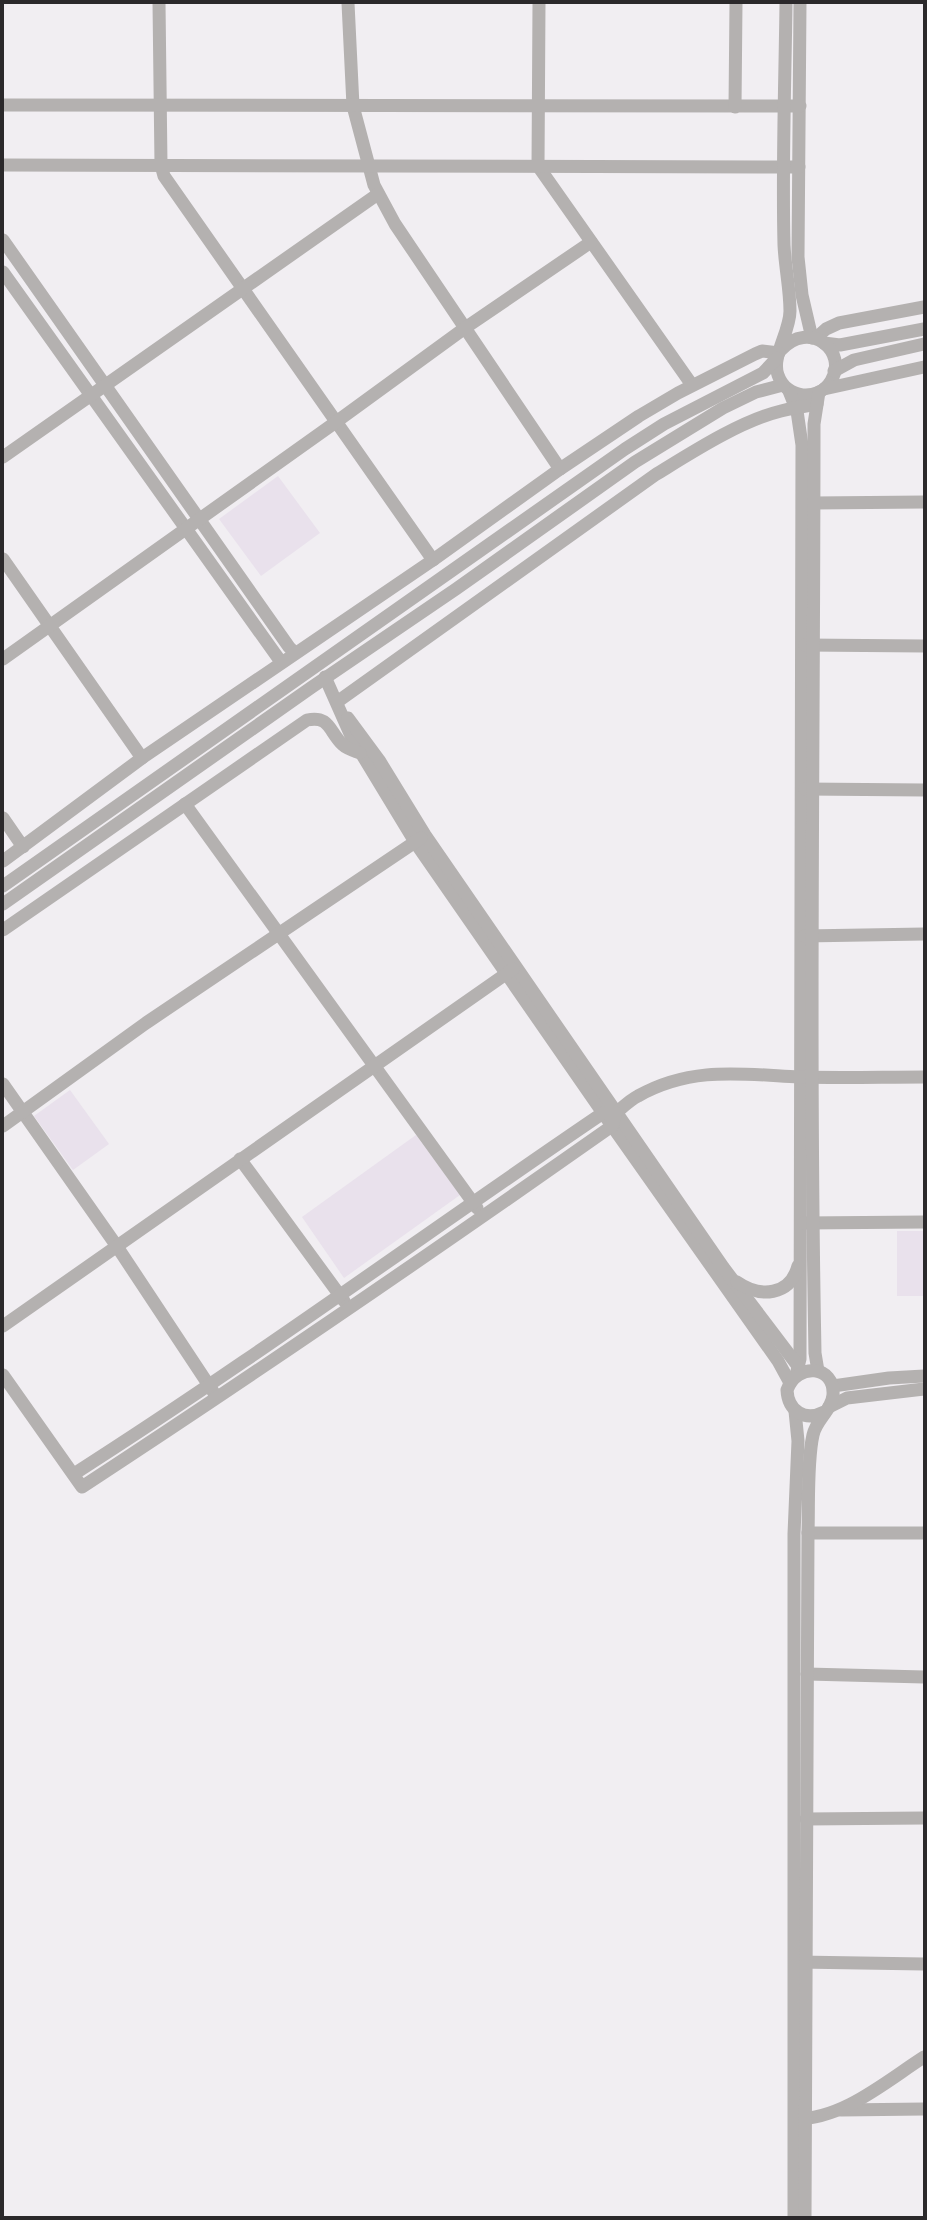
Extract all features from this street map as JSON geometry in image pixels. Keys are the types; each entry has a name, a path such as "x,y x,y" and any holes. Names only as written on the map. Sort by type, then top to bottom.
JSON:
{"street":[{"path":"159,3 161,165 164,176 433,560"},
{"path":"348,3 353,106 368,166 378,194 395,224 560,469"},
{"path":"539,3 538,166 692,385"},
{"path":"735,107 736,3"},
{"path":"786,3 784,167 785,266 790,321 779,354 778,376 796,408 802,445 808,645"},
{"path":"337,702 655,475 704,445 780,411 796,408 820,395 831,381 834,371 834,361 831,351 817,340 802,295 798,257 800,167 800,3"},
{"path":"3,105 800,106"},
{"path":"3,165 800,167"},
{"path":"3,457 378,194"},
{"path":"3,240 7,254 105,385 295,653"},
{"path":"3,659 198,518 336,422 465,328 591,242"},
{"path":"3,272 90,396 282,662"},
{"path":"817,340 826,329 839,323 924,307"},
{"path":"3,886 625,449 664,424 763,373 795,338 817,340 840,345 924,329"},
{"path":"834,371 854,360 924,344"},
{"path":"3,862 142,758 433,560 560,469 639,416 692,385 755,354 762,351 779,354"},
{"path":"3,904 325,677 456,589 635,462 723,408 756,392 786,388 807,396 820,395 924,367"},
{"path":"800,1962 806,1819 808,1533 813,1434 834,1394 833,1386 829,1380 818,1371 815,1352 806,1223 808,645 814,503 814,424 820,395"},
{"path":"814,503 924,502"},
{"path":"3,559 142,758"},
{"path":"808,645 924,646"},
{"path":"325,677 337,702 347,729 360,753 511,970 616,1113 797,1374"},
{"path":"337,702 379,760 420,838"},
{"path":"3,930 307,720 316,718 324,722 343,746 360,753"},
{"path":"807,789 924,790"},
{"path":"185,804 483,1216"},
{"path":"3,818 23,847"},
{"path":"3,1126 146,1023 280,934 420,838"},
{"path":"807,936 924,934"},
{"path":"3,1326 116,1245 511,970"},
{"path":"511,970 603,1113 778,1361 797,1374 818,1371"},
{"path":"3,1375 82,1487 350,1308 612,1126 616,1113 637,1096 688,1076 716,1073 806,1076 924,1077"},
{"path":"3,1084 116,1245 209,1387 218,1397"},
{"path":"74,1474 209,1387 472,1201 603,1113 616,1113"},
{"path":"240,1159 350,1308"},
{"path":"806,1223 924,1222"},
{"path":"723,1267 746,1288 757,1292 769,1293 779,1290 796,1274 806,1223"},
{"path":"800,1258 797,1374 788,1398 795,1411 798,1441 794,1534 800,1962 800,2119 805,2217"},
{"path":"833,1386 889,1378 924,1376"},
{"path":"795,1411 809,1417 826,1410 847,1398 924,1389"},
{"path":"808,1533 924,1533"},
{"path":"807,1674 924,1677"},
{"path":"806,1819 924,1818"},
{"path":"800,1962 924,1964"},
{"path":"800,2119 825,2116 841,2110 924,2057"},
{"path":"841,2110 924,2109"},
{"path":"794,2217 800,2119"}],"shaded area":[{"path":"278,476 320,533 261,576 219,519"},
{"path":"70,1090 109,1144 73,1170 34,1116"},
{"path":"416,1135 460,1195 344,1278 302,1217"},
{"path":"897,1231 924,1231 924,1296 897,1296"}]}
